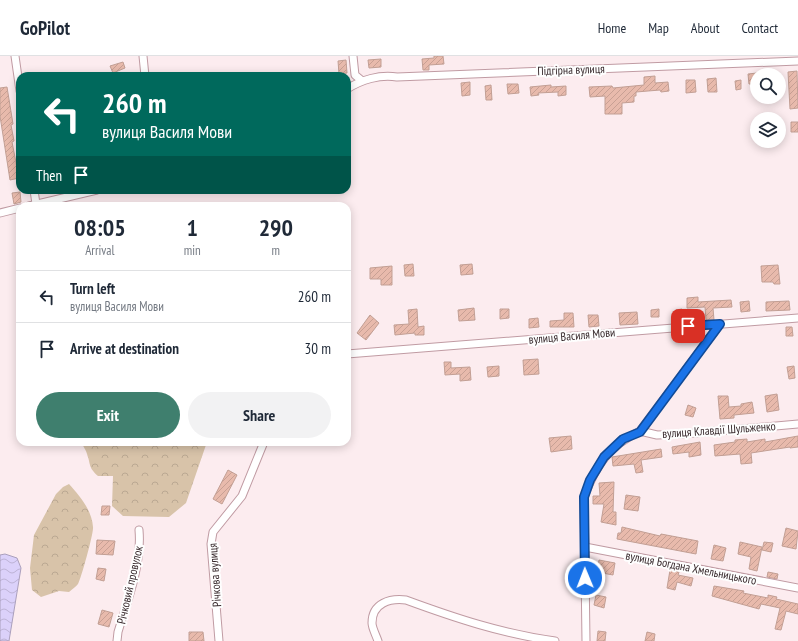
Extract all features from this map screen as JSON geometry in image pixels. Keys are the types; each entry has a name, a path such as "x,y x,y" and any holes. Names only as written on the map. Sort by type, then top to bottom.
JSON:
{"street":[{"path":"15,56 17,72"},
{"path":"143,56 145,72"},
{"path":"353,56 355,75 361,80"},
{"name":"Підгірна вулиця","path":"351,86 361,80 391,76 397,77 798,62"},
{"path":"46,202 80,194"},
{"path":"0,213 16,209"},
{"name":"вулиця Василя Мови","path":"351,354 798,318"},
{"path":"586,641 584,497 590,480 604,457 623,439 640,432 720,324"},
{"name":"вулиця Клавдії Шульженко","path":"640,432 657,435 684,434 798,424"},
{"name":"Річкова вулиця","path":"219,641 211,544 213,532 242,496 262,446"},
{"name":"Річковий провулок","path":"117,641 118,632 135,573 141,545 139,530"},
{"name":"вулиця Богдана Хмельницького","path":"585,547 798,588"},
{"path":"378,641 372,624 375,610 380,604 396,599 406,600 504,633 555,641"}],"green space":[{"path":"83,446 206,446 186,503 169,517 123,516 112,506 113,476 98,476 90,466"},
{"path":"69,484 88,509 92,521 93,531 82,574 77,585 69,592 59,591 41,597 32,590 30,568 34,535 56,494 63,487"}],"water":[{"path":"5,554 17,558 21,568 9,641 0,641 0,555"}],"building":[{"path":"434,56 443,56 444,64 429,65 429,70 423,70 422,59 434,58"},
{"path":"381,59 381,67 369,68 368,60"},
{"path":"346,60 347,72 339,72 338,61"},
{"path":"123,62 125,68 113,72 110,66"},
{"path":"797,71 798,108 790,109 788,72"},
{"path":"748,74 750,74 750,84 749,84"},
{"path":"655,76 655,83 668,82 669,91 661,92 660,90 636,92 634,102 622,103 622,114 605,114 605,96 590,97 589,87 612,86 613,88 644,85 644,77"},
{"path":"716,78 717,92 708,92 707,79"},
{"path":"686,80 695,80 696,92 686,93"},
{"path":"741,80 741,89 736,90 735,81"},
{"path":"470,82 470,95 462,96 461,83"},
{"path":"507,84 518,84 519,93 508,94"},
{"path":"491,85 492,100 486,100 485,86"},
{"path":"551,85 551,87 566,86 566,95 558,96 558,92 538,93 539,95 531,96 530,87"},
{"path":"7,87 13,124 11,125 14,141 12,142 16,163 16,179 10,180 0,116 0,88"},
{"path":"791,122 798,122 798,132 791,132"},
{"path":"12,193 20,194 21,202 16,202 14,204"},
{"path":"413,264 414,276 405,276 404,265"},
{"path":"472,264 473,274 461,275 460,265"},
{"path":"778,265 780,284 774,284 773,282 762,282 761,266"},
{"path":"392,266 392,285 381,285 381,279 370,279 370,268"},
{"path":"698,297 698,302 731,300 732,307 713,308 714,320 706,320 705,307 687,308 687,298"},
{"path":"749,301 750,311 741,312 740,302"},
{"path":"789,301 790,310 766,311 766,302"},
{"path":"474,308 475,320 459,321 458,310"},
{"path":"417,309 418,327 424,326 424,335 415,335 415,333 395,335 394,325 409,324 408,310"},
{"path":"500,309 509,309 509,318 500,319"},
{"path":"659,309 659,317 651,317 651,310"},
{"path":"682,309 683,319 676,319 676,310"},
{"path":"637,312 638,324 620,325 619,313"},
{"path":"564,313 573,313 574,327 550,327 550,321 564,320"},
{"path":"370,315 379,323 366,340 357,333"},
{"path":"588,315 598,315 599,326 589,327"},
{"path":"538,318 539,327 529,328 529,319"},
{"path":"786,327 792,327 793,336 786,336"},
{"path":"538,359 539,374 524,375 523,360"},
{"path":"444,362 451,362 451,368 470,367 471,380 460,381 460,374 445,375"},
{"path":"499,366 499,376 488,377 487,367"},
{"path":"794,366 795,378 789,379 787,367"},
{"path":"777,394 779,410 767,412 765,396"},
{"path":"718,396 728,396 729,407 741,406 741,404 752,402 754,413 734,415 734,418 720,419"},
{"path":"688,405 696,408 693,417 685,415"},
{"path":"571,436 572,449 551,452 549,438"},
{"path":"798,436 798,447 751,453 752,463 741,464 740,454 715,456 714,445 735,442 735,440 747,439 747,442 765,439 765,442"},
{"path":"700,442 701,455 689,457 689,452 673,454 672,447"},
{"path":"661,449 662,457 641,460 643,472 636,473 634,464 613,466 612,457"},
{"path":"228,470 237,475 222,504 213,499"},
{"path":"614,482 613,512 616,512 616,525 601,522 604,504 593,504 593,496 600,496 599,483"},
{"path":"626,495 640,497 638,511 624,509"},
{"path":"102,506 110,506 109,515 101,515"},
{"path":"622,527 660,536 661,534 698,541 696,554 617,539 618,533 621,533"},
{"path":"786,528 798,531 796,549 782,546"},
{"path":"97,540 115,541 113,555 96,554"},
{"path":"740,542 762,547 757,571 749,569 751,557 738,554"},
{"path":"764,542 773,543 771,552 762,550"},
{"path":"714,545 726,548 723,561 711,559"},
{"path":"599,560 615,563 613,575 597,572"},
{"path":"98,568 106,569 104,581 96,579"},
{"path":"670,570 679,572 678,575 693,578 691,586 677,582 675,590 667,588"},
{"path":"768,572 778,574 777,579 767,577"},
{"path":"714,586 744,591 743,593 768,598 768,595 777,597 776,599 798,604 798,614 786,611 781,630 775,629 780,608 761,604 759,609 712,596"},
{"path":"596,595 606,597 604,608 594,605"},
{"path":"102,610 113,613 109,627 98,624"},
{"path":"598,631 606,632 605,641 597,641"},
{"path":"189,632 203,632 204,641 189,641"},
{"path":"647,632 655,634 654,641 645,641"}],"route":[{"path":"585,578 584,497 590,480 604,457 623,439 640,432 720,324 688,326"}]}
